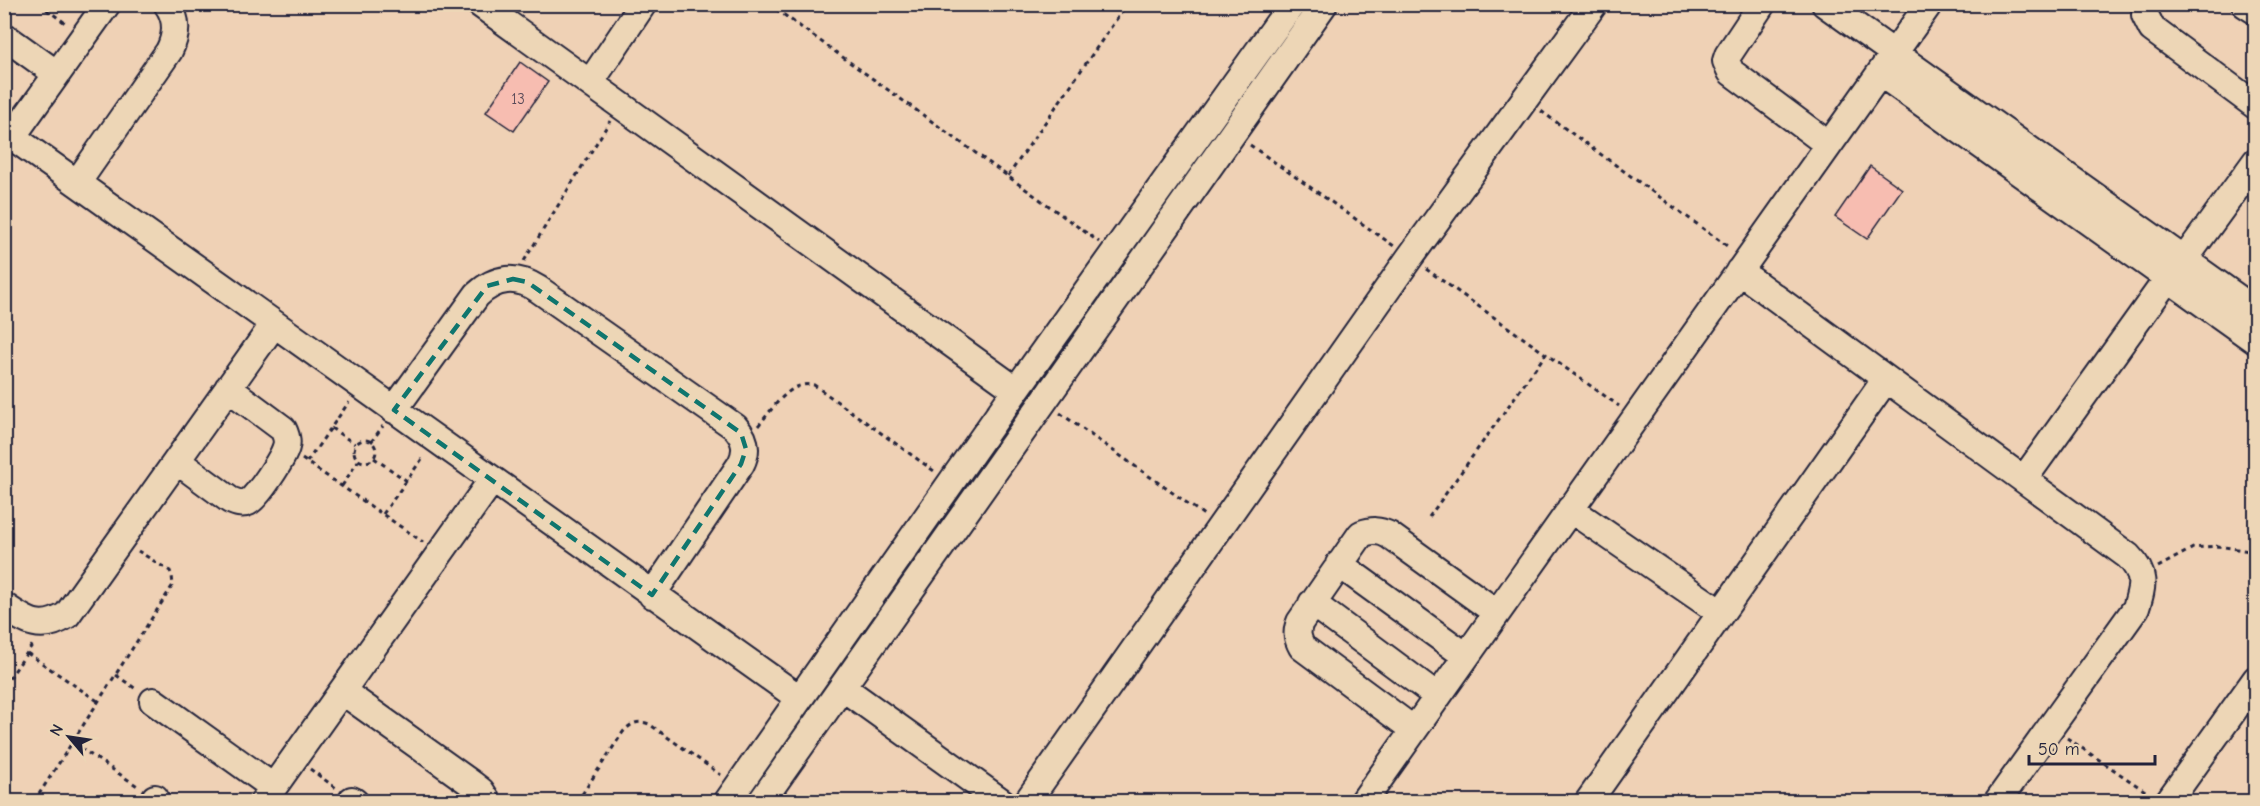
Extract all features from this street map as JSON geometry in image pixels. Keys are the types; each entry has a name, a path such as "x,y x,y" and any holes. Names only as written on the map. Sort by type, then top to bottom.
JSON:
{"street":[{"path":"107,4 57,74 8,134 799,698"},
{"path":"77,183 169,51 176,30 167,4"},
{"path":"480,4 1016,390"},
{"path":"590,82 643,4"},
{"path":"732,794 950,483 1292,4"},
{"path":"760,801 1324,4"},
{"path":"1027,801 1410,257 1594,4"},
{"path":"1762,4 1728,55 1728,67 1731,72 1829,145"},
{"path":"1825,4 1886,64 2176,269 2256,341"},
{"path":"1363,801 1929,4"},
{"path":"2146,4 2145,15 2152,29 2256,106"},
{"path":"2246,4 2256,12"},
{"path":"1275,28 1296,44"},
{"path":"4,36 57,74"},
{"path":"2024,479 2256,161"},
{"path":"1743,266 1886,379 2138,565 2143,577 2136,608 1997,801"},
{"path":"2176,269 2256,311"},
{"path":"394,410 477,295 487,286 500,280 513,279 527,282 538,289 735,427 744,441 745,457 652,595"},
{"path":"1077,304 1100,321"},
{"path":"4,606 34,624 46,625 57,622 67,615 274,324"},
{"path":"1588,801 1886,379"},
{"path":"177,461 238,504 255,498 286,448 287,441 283,429 228,388"},
{"path":"969,457 992,474"},
{"path":"153,701 268,794 492,480"},
{"path":"1570,509 1721,613"},
{"path":"1414,730 1302,647 1296,630 1312,603 1361,534 1370,530 1380,531 1497,613"},
{"path":"1340,564 1466,656"},
{"path":"873,592 896,609"},
{"path":"1312,603 1437,696"},
{"path":"2168,801 2256,680"},
{"path":"842,687 1002,801"},
{"path":"342,691 472,784 488,801"},
{"path":"757,757 780,774"}],"path":[{"path":"39,4 84,36"},
{"path":"769,4 1114,253"},
{"path":"1008,176 1126,4"},
{"path":"1525,100 1743,266"},
{"path":"513,279 621,105"},
{"path":"1233,133 1635,417"},
{"path":"1429,517 1545,354"},
{"path":"744,441 794,388 807,384 814,385 950,483"},
{"path":"307,462 360,386"},
{"path":"1043,401 1220,527"},
{"path":"331,428 355,444"},
{"path":"364,439 373,443 376,453 374,458 367,462 358,460 353,453 355,444 364,439"},
{"path":"383,514 436,440"},
{"path":"286,448 439,553"},
{"path":"374,458 407,481"},
{"path":"342,486 358,460"},
{"path":"34,801 116,675 170,589 173,580 170,572 121,540"},
{"path":"2143,577 2193,548 2218,546 2256,552"},
{"path":"4,686 46,625"},
{"path":"27,653 99,702"},
{"path":"116,675 153,701"},
{"path":"577,801 623,732 638,722 650,724 732,794"},
{"path":"2051,726 2159,801"},
{"path":"73,743 154,800"},
{"path":"294,758 353,800"}],"highlighted area":[{"path":"513,279 527,282 741,433 746,449 741,464 652,595 394,410 487,286"}],"building":[{"path":"520,62 548,82 514,131 486,112"},
{"path":"1870,166 1902,189 1867,239 1835,217"}]}
